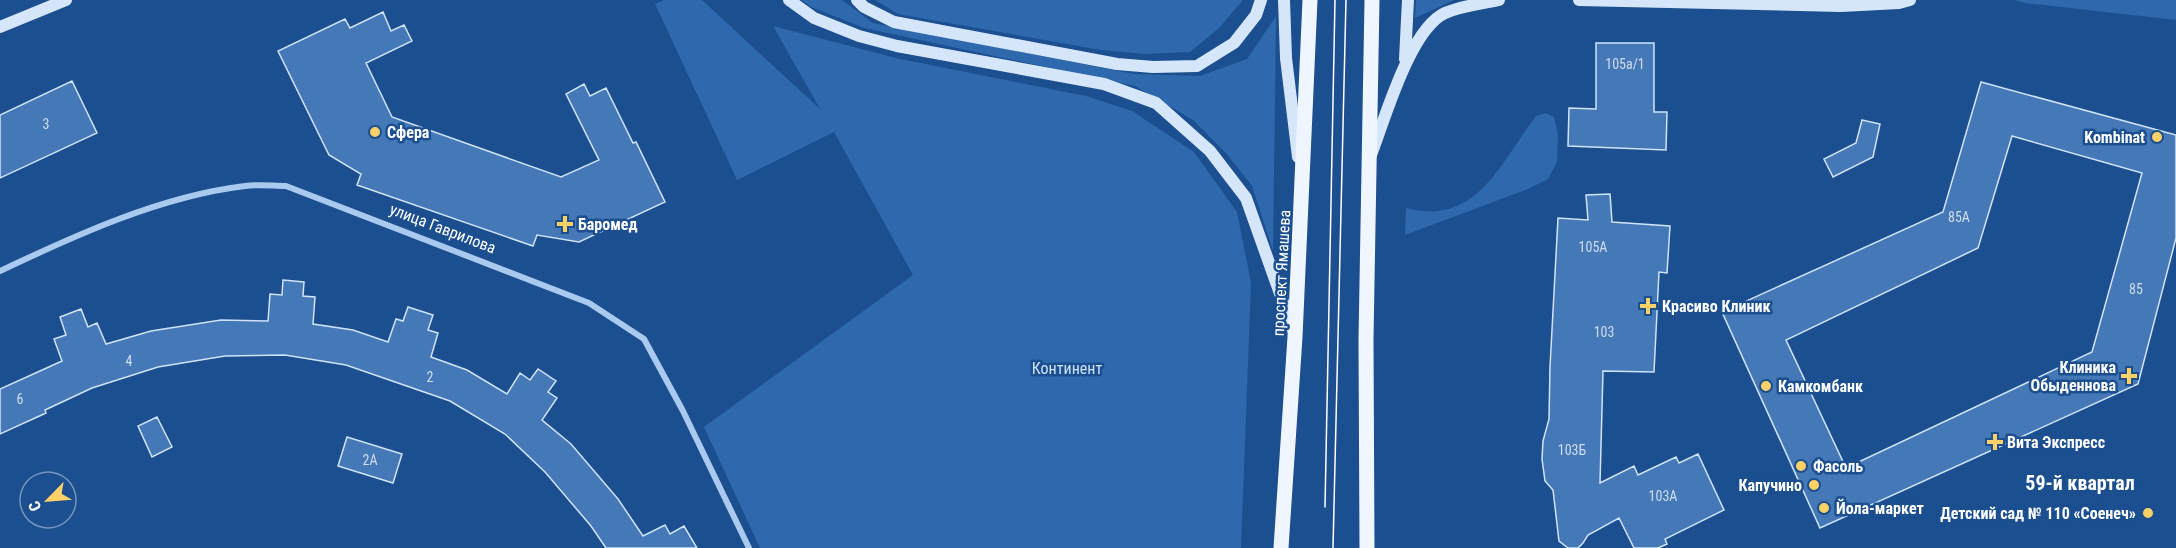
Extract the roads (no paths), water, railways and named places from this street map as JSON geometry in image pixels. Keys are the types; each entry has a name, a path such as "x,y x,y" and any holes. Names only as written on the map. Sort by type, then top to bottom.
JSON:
{"main road":[{"path":"0,27 66,0"},
{"path":"789,0 814,18 859,36 897,46 1104,84 1156,103 1210,151 1246,198 1295,337"},
{"path":"857,0 864,7 894,22 1117,64 1153,67 1197,66 1234,43 1256,15 1261,0"},
{"path":"1284,0 1286,58 1302,196"},
{"name":"проспект Ямашева","path":"1281,548 1295,337 1310,0"},
{"path":"1367,548 1366,339 1372,0"},
{"path":"1404,67 1408,0"},
{"path":"1370,159 1404,67 1418,38 1443,14 1499,0"},
{"path":"1579,0 1841,6 1899,3 1910,0"}],"street":[{"name":"улица Гаврилова","path":"0,271 85,232 198,194 248,186 286,186 589,303 644,339 683,411 749,548"}],"tram line":[{"path":"1325,507 1335,0"},
{"path":"1333,548 1346,0"}],"place":[{"name":"Сфера","path":"375,132"},
{"name":"Kombinat","path":"2157,137"},
{"name":"Баромед","path":"565,224"},
{"name":"Красиво Клиник","path":"1648,306"},
{"name":"Клиника Обыденнова","path":"2129,376"},
{"name":"Камкомбанк","path":"1766,386"},
{"name":"Вита Экспресс","path":"1995,442"},
{"name":"Фасоль","path":"1801,466"},
{"name":"Капучино","path":"1814,485"},
{"name":"Йола-маркет","path":"1824,508"},
{"name":"Детский сад № 110 «Соенеч»","path":"2148,513"}],"district":[{"name":"59-й квартал","path":"2080,483"}],"park label":[{"name":"Континент","path":"1067,368"}]}
